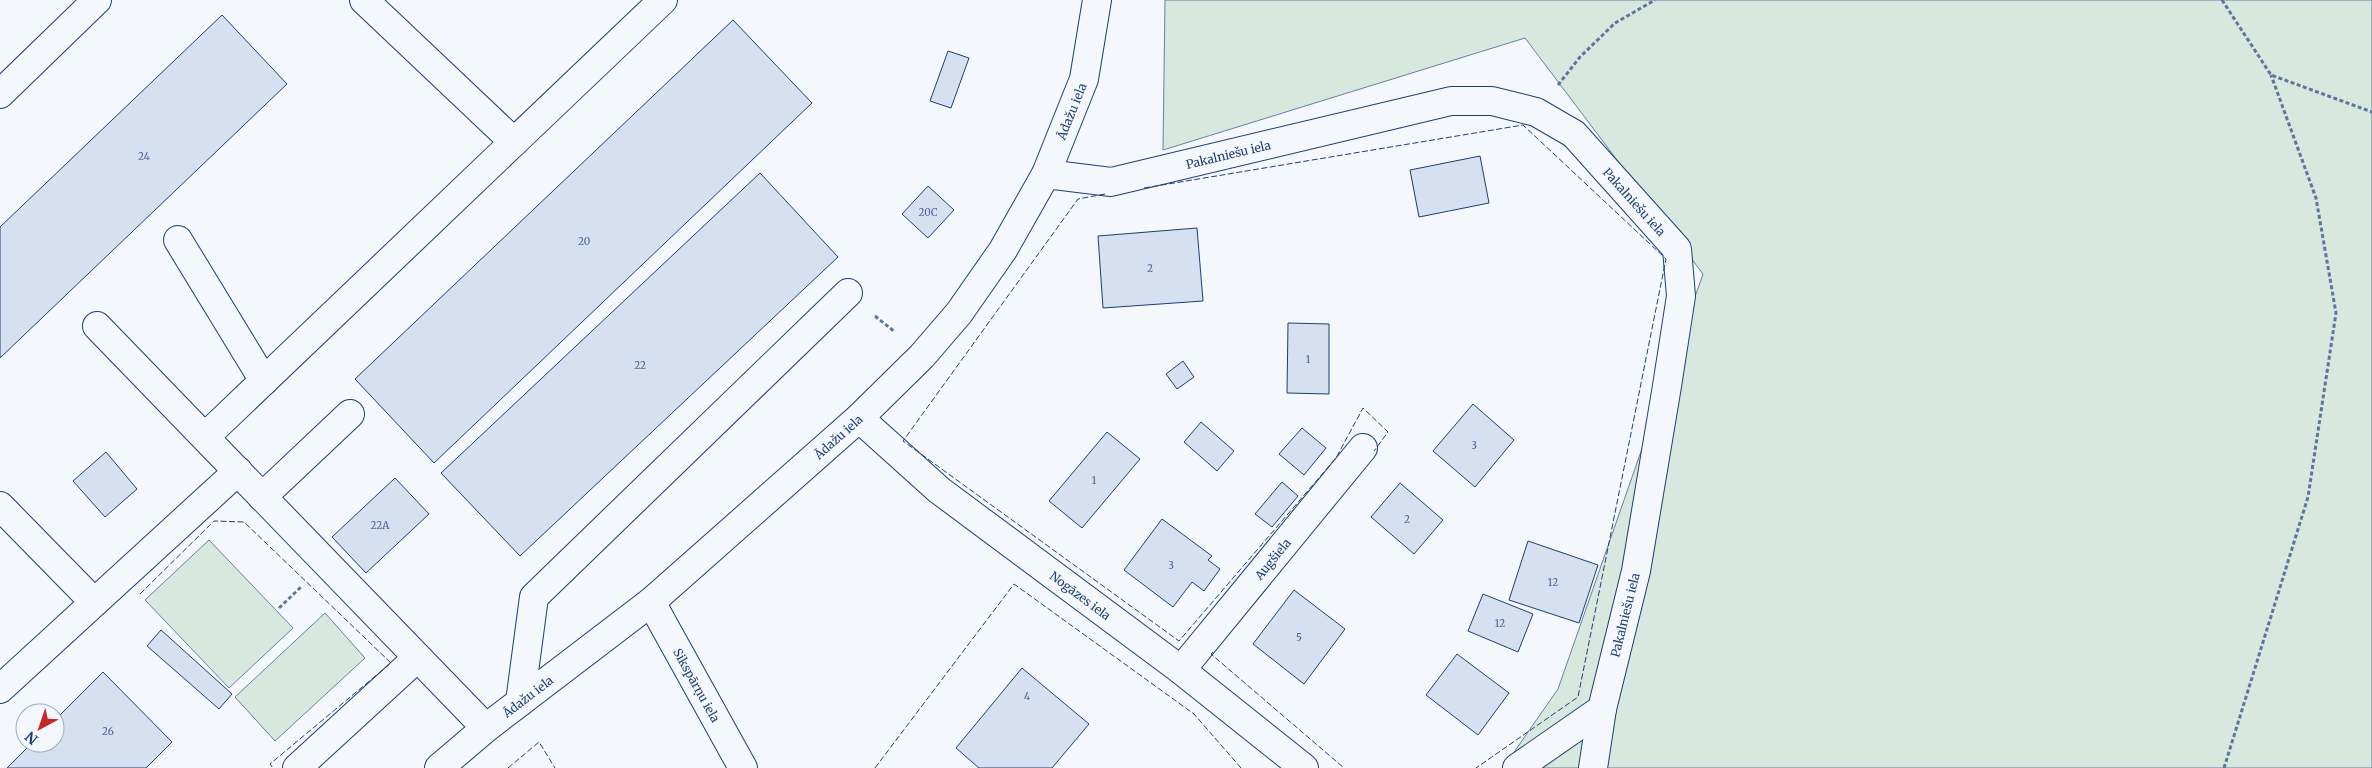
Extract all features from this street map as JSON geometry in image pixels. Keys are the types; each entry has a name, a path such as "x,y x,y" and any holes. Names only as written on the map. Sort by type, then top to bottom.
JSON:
{"street":[{"path":"0,94 97,0"},
{"path":"364,0 514,142"},
{"path":"205,437 663,0"},
{"name":"Ādažu iela","path":"439,768 486,728 651,602 859,418 922,356 959,313 1003,250 1046,174 1084,79 1097,0"},
{"name":"Pakalniešu iela","path":"1046,174 1111,182 1451,101 1492,101 1536,112 1574,134 1677,249 1681,296 1636,571 1602,709 1594,768"},
{"path":"178,240 264,381"},
{"path":"520,702 534,597 848,293"},
{"path":"97,326 486,728"},
{"path":"262,497 350,414"},
{"name":"Nogāzes iela","path":"859,418 939,490 1182,670 1304,768"},
{"name":"Augšiela","path":"1182,670 1362,448"},
{"path":"0,689 238,471"},
{"path":"0,506 94,602"},
{"name":"Sikspārņu iela","path":"651,602 743,768"},
{"path":"297,768 418,658"},
{"path":"1517,768 1602,709"}],"path":[{"path":"1536,112 1580,57 1615,23 1655,0"},
{"path":"2222,0 2271,75 2316,198 2336,313 2308,497 2224,768"},
{"path":"2271,75 2372,112"}],"shaded area":[{"path":"1165,0 2372,0 2372,768 1503,768 1558,689 1703,274 1525,38 1163,150"},
{"path":"209,540 293,628 229,688 145,600"},
{"path":"325,613 365,658 275,741 235,697"}],"building":[{"path":"222,15 287,84 0,358 0,227"},
{"path":"733,20 812,103 434,463 355,379"},
{"path":"948,51 969,58 951,108 930,101"},
{"path":"1480,156 1489,203 1419,217 1410,170"},
{"path":"760,173 838,257 520,556 441,473"},
{"path":"928,186 954,210 928,238 902,214"},
{"path":"1197,228 1203,301 1103,308 1098,236"},
{"path":"1288,323 1329,324 1329,394 1287,393"},
{"path":"1183,361 1194,377 1177,389 1166,374"},
{"path":"1473,404 1514,440 1475,487 1433,451"},
{"path":"1201,422 1234,451 1217,471 1184,442"},
{"path":"1302,428 1326,448 1304,475 1279,454"},
{"path":"1107,432 1140,459 1082,528 1049,501"},
{"path":"106,452 137,489 105,517 73,481"},
{"path":"395,478 429,514 366,573 332,537"},
{"path":"1282,482 1298,496 1272,527 1255,514"},
{"path":"1400,483 1443,520 1414,554 1371,517"},
{"path":"1162,519 1212,556 1208,560 1220,569 1204,591 1192,582 1173,607 1124,570"},
{"path":"1528,541 1598,565 1579,623 1509,600"},
{"path":"1294,590 1345,629 1304,684 1253,644"},
{"path":"1483,594 1533,614 1518,652 1468,631"},
{"path":"161,630 232,694 219,709 147,646"},
{"path":"1457,654 1509,693 1478,735 1426,695"},
{"path":"1022,668 1089,724 1052,768 979,768 956,748"},
{"path":"103,672 172,742 146,768 7,768 22,753 65,753 65,710"}],"fence":[{"path":"1144,188 1523,125 1666,259 1578,697 1476,768"},
{"path":"1105,194 1078,199 903,441 1179,641 1336,458 1363,408 1388,432 1374,451"},
{"path":"140,594 214,521 244,522 391,663 270,764 273,768"},
{"path":"875,768 1014,584 1194,714 1241,768"},
{"path":"1213,652 1211,654 1344,768"},
{"path":"508,768 539,742 555,768"}]}
